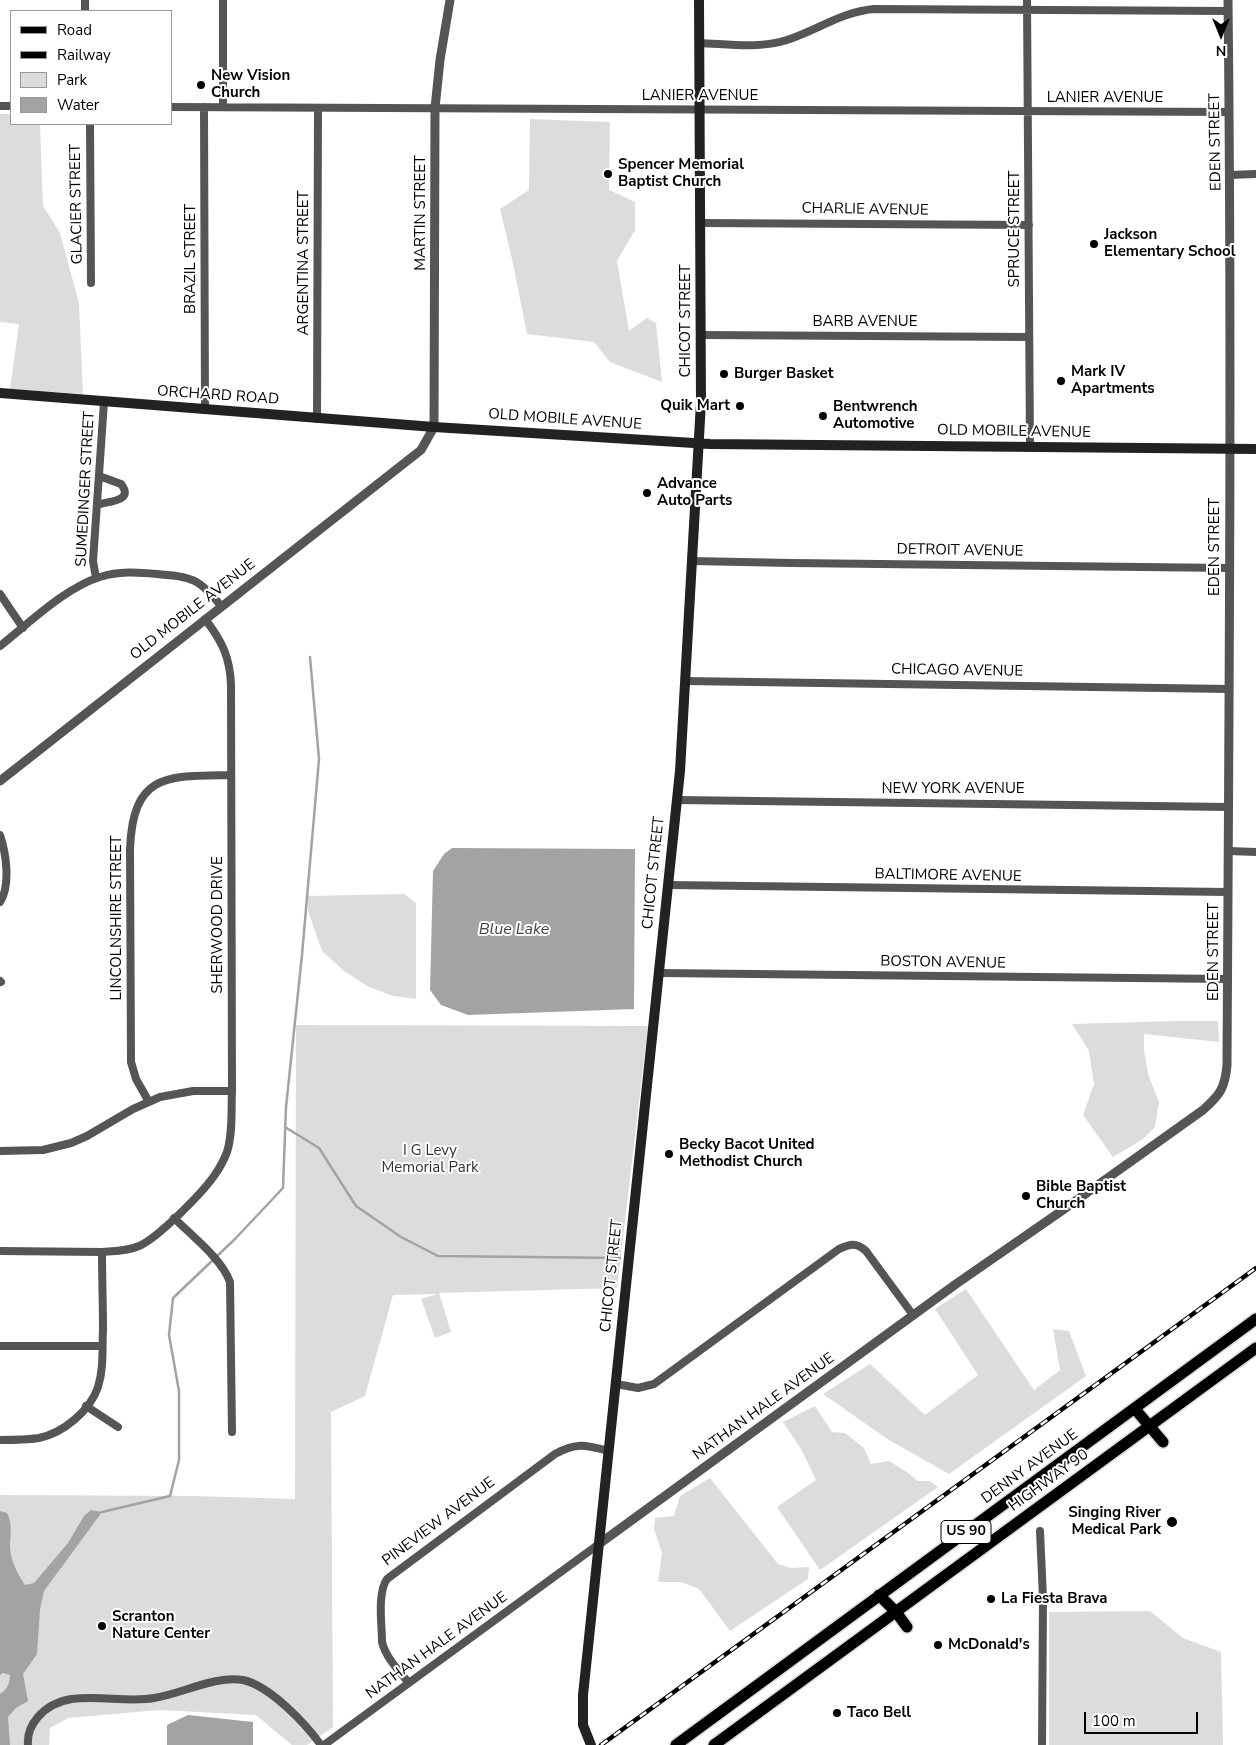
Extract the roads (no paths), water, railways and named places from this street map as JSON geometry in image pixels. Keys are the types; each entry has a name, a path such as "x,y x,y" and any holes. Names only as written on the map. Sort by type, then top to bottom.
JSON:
{"main road":[{"name":"CHICOT STREET","path":"591,1745 583,1725 582,1714 677,800 685,681 701,402 699,0"},
{"name":"ORCHARD ROAD","path":"0,394 434,427"},
{"name":"OLD MOBILE AVENUE","path":"434,427 699,443 1256,449"},
{"name":"DENNY AVENUE","path":"676,1745 1256,1319"},
{"name":"HIGHWAY 90","path":"714,1745 1256,1348"},
{"path":"1135,1408 1163,1442"},
{"path":"879,1595 896,1612 907,1627"}],"street":[{"path":"223,0 223,107"},
{"name":"MARTIN STREET","path":"434,427 435,108 440,60 450,0"},
{"name":"SPRUCE STREET","path":"1027,0 1030,447"},
{"name":"EDEN STREET","path":"1220,1092 1226,1080 1227,1065 1229,851 1230,175 1228,0"},
{"path":"699,44 754,45 776,43 832,20 863,10 1228,11"},
{"name":"LANIER AVENUE","path":"172,107 1229,112"},
{"name":"BRAZIL STREET","path":"204,107 205,410"},
{"name":"ARGENTINA STREET","path":"317,418 318,108"},
{"name":"GLACIER STREET","path":"90,125 92,283"},
{"path":"1230,175 1256,174"},
{"name":"CHARLIE AVENUE","path":"700,224 1029,225"},
{"name":"BARB AVENUE","path":"700,335 1029,337"},
{"name":"SUMEDINGER STREET","path":"96,578 93,560 104,402"},
{"name":"OLD MOBILE AVENUE","path":"0,781 264,572 422,450 434,427"},
{"path":"97,505 119,500 123,497 124,492 121,484 99,476"},
{"name":"DETROIT AVENUE","path":"691,561 792,564 1229,568"},
{"path":"0,646 78,586 96,578 127,572 183,576 200,583 208,589 221,606"},
{"path":"0,594 23,628"},
{"name":"SHERWOOD DRIVE","path":"0,1251 102,1252 118,1251 140,1246 157,1235 208,1184 222,1163 230,1141 232,1092 231,673 224,647 205,619"},
{"name":"CHICAGO AVENUE","path":"685,681 1229,689"},
{"name":"LINCOLNSHIRE STREET","path":"149,1102 136,1079 131,1062 130,849 133,818 140,800 147,792 163,781 182,775 231,775"},
{"name":"NEW YORK AVENUE","path":"677,800 1229,807"},
{"path":"0,835 3,844 7,878 6,890 0,902"},
{"path":"1229,851 1256,852"},
{"name":"BALTIMORE AVENUE","path":"668,885 1228,892"},
{"name":"BOSTON AVENUE","path":"659,973 1228,979"},
{"path":"0,1151 43,1150 71,1143 149,1102 175,1094 193,1091 232,1092"},
{"name":"NATHAN HALE AVENUE","path":"322,1745 913,1315 1203,1110 1220,1092"},
{"path":"174,1218 220,1264 230,1282 232,1432"},
{"path":"616,1384 638,1388 654,1384 839,1249 852,1244 856,1244 866,1251 874,1260 913,1315"},
{"path":"0,1440 38,1438 69,1424 86,1406 98,1388 103,1361 102,1252"},
{"path":"0,1346 102,1346"},
{"path":"86,1406 118,1427"},
{"name":"PINEVIEW AVENUE","path":"409,1683 390,1659 382,1642 381,1595 383,1583 555,1454 576,1445 592,1446 609,1451"},
{"path":"1040,1531 1043,1598 1042,1745"},
{"path":"28,1745 28,1737 34,1723 49,1707 64,1700 75,1698 152,1699 231,1679 250,1682 268,1692 307,1728 322,1745"}],"water":[{"name":"Blue Lake","path":"452,848 635,849 634,1009 468,1015 441,1005 430,990 433,871 444,854"},
{"path":"91,1510 102,1512 44,1591 40,1609 37,1654 23,1674 28,1701 16,1708 8,1717 10,1745 0,1745 0,1694 8,1686 10,1675 3,1673 0,1675 0,1511 7,1513 9,1517 12,1558 17,1572 25,1585 34,1583 68,1543 84,1516"},
{"path":"188,1715 253,1722 253,1745 167,1745 167,1725"}],"waterway":[{"path":"102,1512 170,1496 179,1460 179,1391 169,1335 173,1298 235,1239 283,1188 286,1107 302,955 319,759 310,657"},
{"path":"285,1127 319,1148 356,1206 401,1237 438,1256 620,1258"}],"railway":[{"path":"601,1745 1256,1268"}],"place":[{"name":"New Vision Church","path":"201,85"},
{"name":"Spencer Memorial Baptist Church","path":"608,174"},
{"name":"Jackson Elementary School","path":"1094,244"},
{"name":"Burger Basket","path":"724,374"},
{"name":"Mark IV Apartments","path":"1061,381"},
{"name":"Quik Mart","path":"740,406"},
{"name":"Bentwrench Automotive","path":"823,416"},
{"name":"Advance Auto Parts","path":"647,493"},
{"name":"Becky Bacot United Methodist Church","path":"669,1154"},
{"name":"Bible Baptist Church","path":"1026,1196"},
{"name":"Singing River Medical Park","path":"1172,1522"},
{"name":"La Fiesta Brava","path":"991,1599"},
{"name":"Scranton Nature Center","path":"102,1626"},
{"name":"McDonald's","path":"938,1645"},
{"name":"Taco Bell","path":"837,1713"}],"park label":[{"name":"I G Levy Memorial Park","path":"430,1160"}]}
